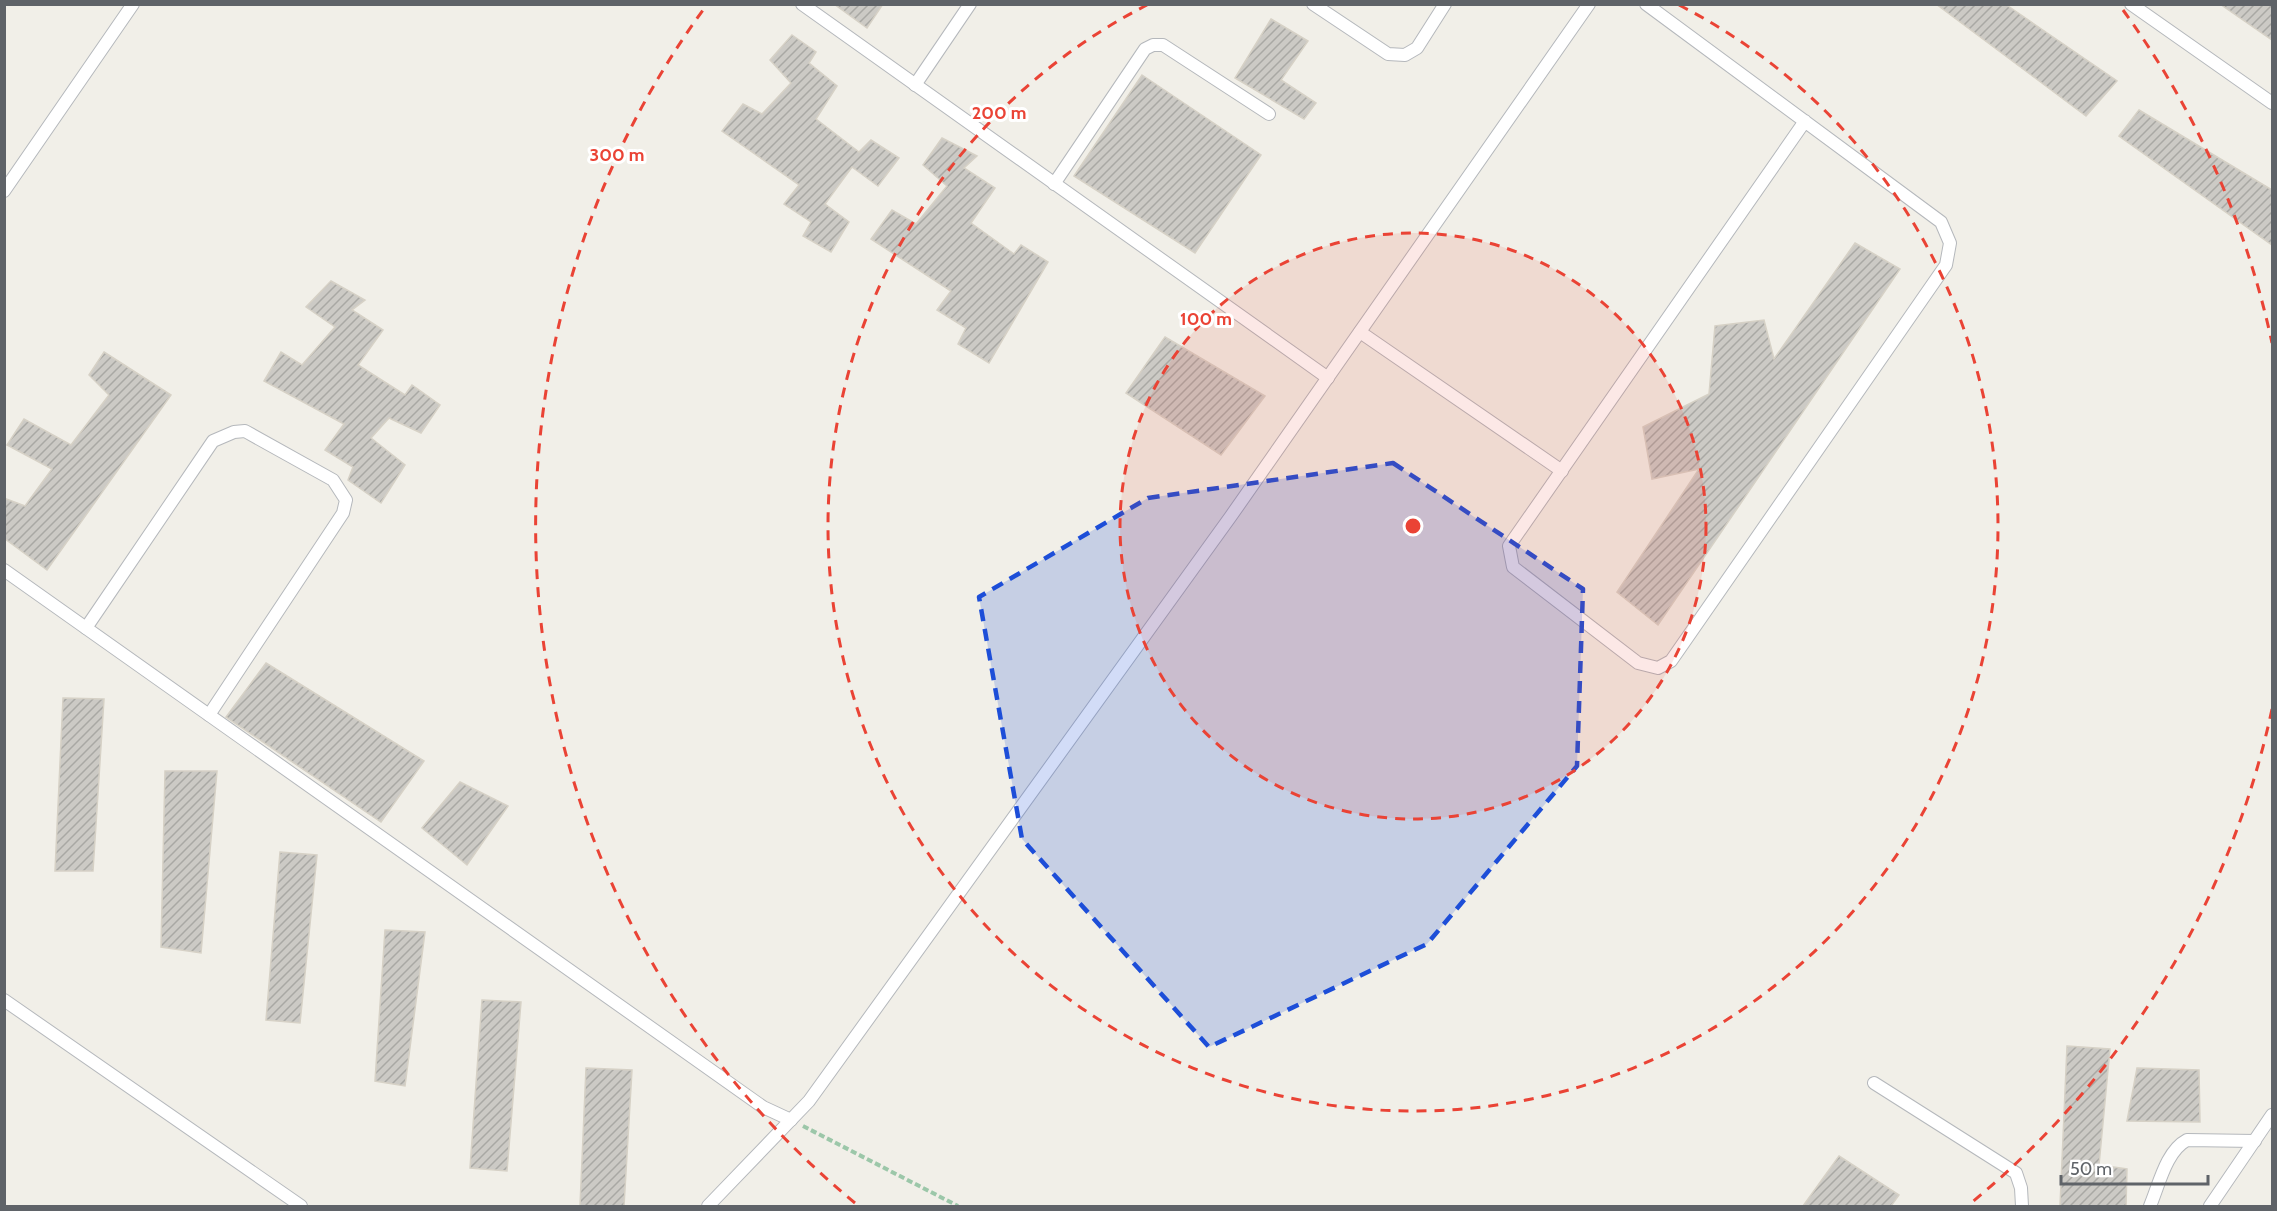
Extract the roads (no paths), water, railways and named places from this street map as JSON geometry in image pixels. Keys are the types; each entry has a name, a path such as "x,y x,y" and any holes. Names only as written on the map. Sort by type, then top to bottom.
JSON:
{"lane":[{"path":"4,191 133,4"},
{"path":"802,4 1328,378"},
{"path":"915,85 970,4"},
{"path":"1313,4 1388,54 1405,55 1417,48 1445,4"},
{"path":"708,1206 792,1120 822,1082 1189,574 1589,4"},
{"path":"1646,4 1805,121 1941,222 1950,243 1946,265 1671,661 1658,668 1638,663 1514,567 1509,546 1805,121"},
{"path":"2131,4 2272,103"},
{"path":"1054,184 1145,49 1154,45 1163,45 1269,114"},
{"path":"1360,332 1562,471"},
{"path":"86,628 213,441 245,430 333,480 346,500 343,513 209,715"},
{"path":"4,570 763,1107 792,1120"},
{"path":"4,1000 301,1206"},
{"path":"1874,1083 2016,1173 2021,1188 2022,1206"},
{"path":"2210,1206 2272,1115"},
{"path":"2150,1206 2170,1157 2178,1145 2187,1140 2255,1141"}]}
